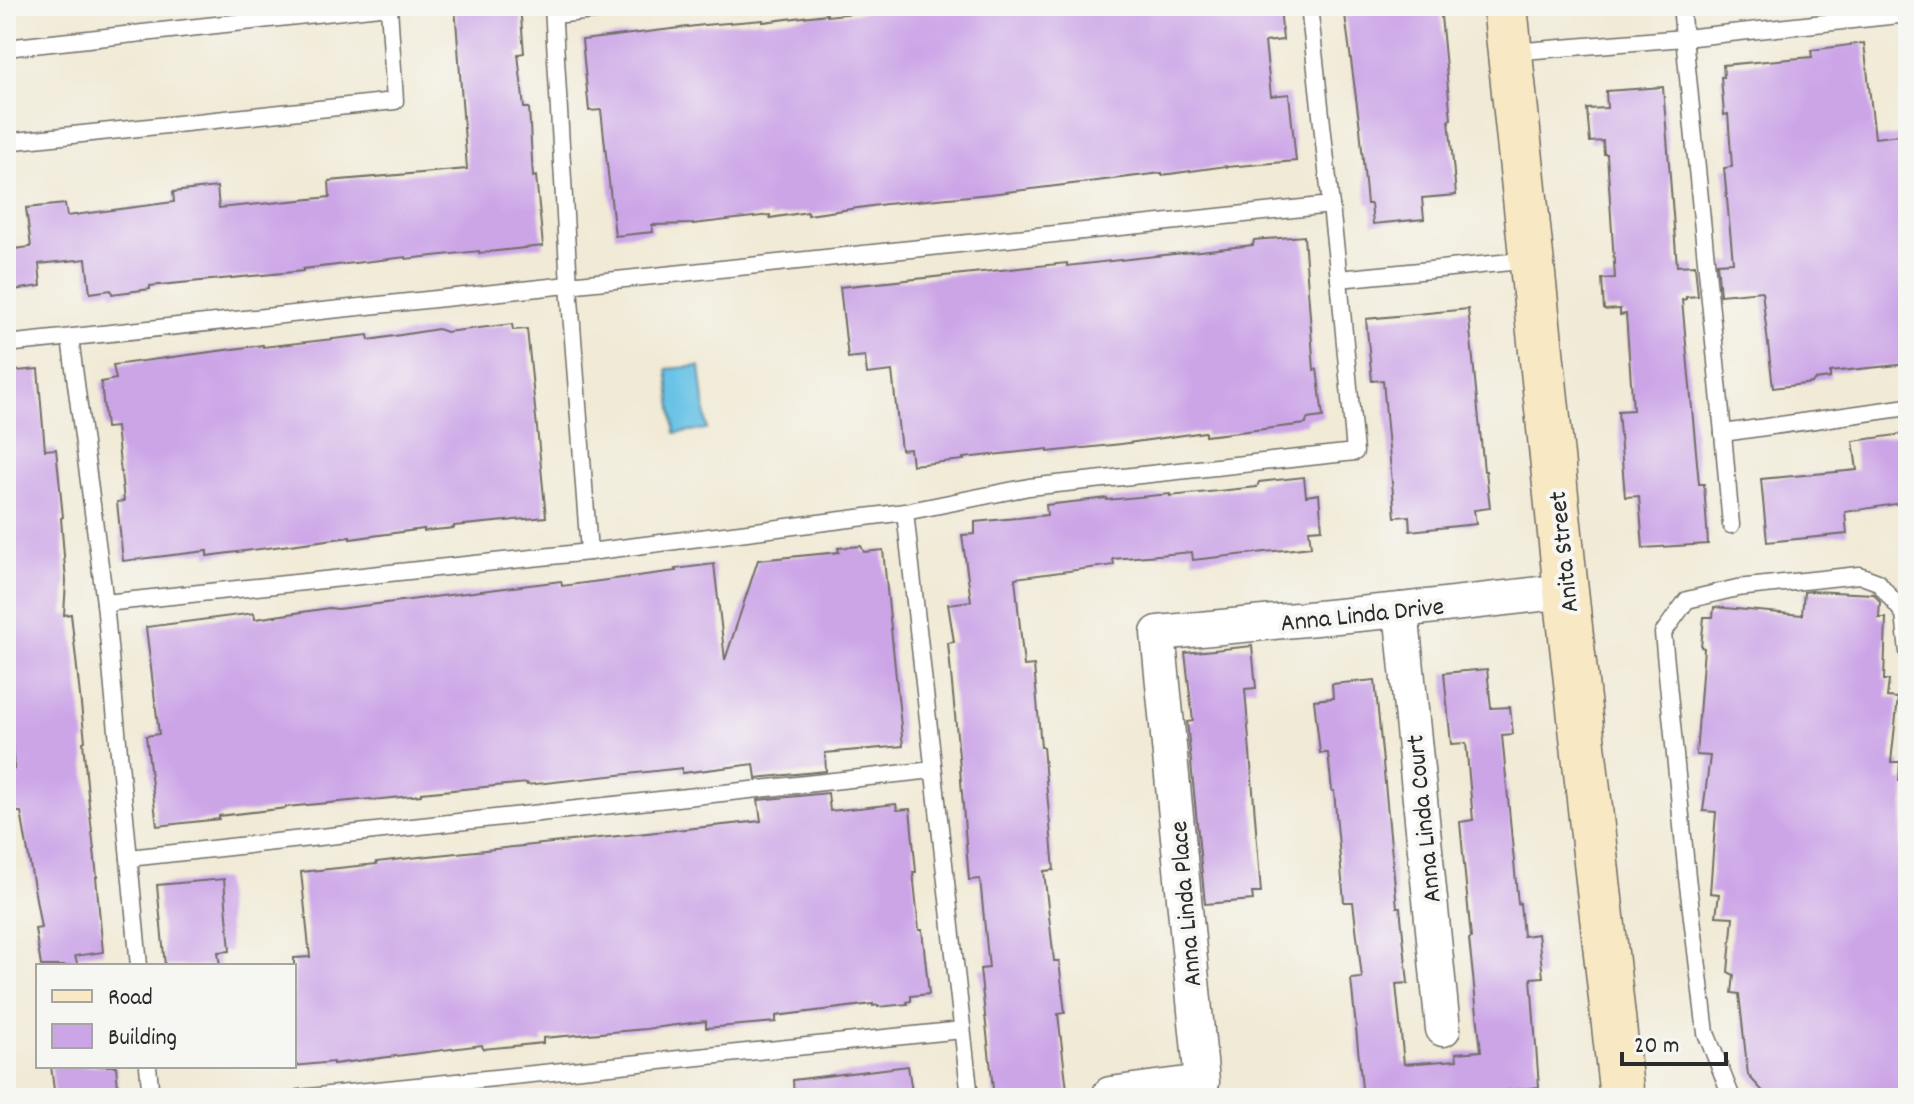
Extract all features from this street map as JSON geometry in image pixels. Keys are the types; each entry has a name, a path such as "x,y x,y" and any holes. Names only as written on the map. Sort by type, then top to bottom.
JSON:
{"street":[{"name":"Anita Street","path":"1505,6 1622,1098"},
{"name":"Anna Linda Drive","path":"1158,633 1566,591"},
{"name":"Anna Linda Court","path":"1401,610 1443,1029"},
{"name":"Anna Linda Place","path":"1110,1094 1202,1082 1158,633"}],"lane":[{"path":"6,48 389,6 395,101 6,142"},
{"path":"589,552 569,285 554,10 641,6"},
{"path":"105,603 589,552 905,512 1029,487 1355,452 1309,6"},
{"path":"1681,6 1731,525"},
{"path":"1510,53 1908,14"},
{"path":"6,344 1331,205"},
{"path":"1339,279 1533,259"},
{"path":"70,338 105,603 139,964"},
{"path":"1723,433 1908,407"},
{"path":"905,512 970,1098"},
{"path":"1732,1098 1706,1033 1663,633 1687,600 1737,588 1859,575 1878,582 1904,614 1908,652"},
{"path":"129,858 933,770"},
{"path":"299,1098 962,1030"},
{"path":"148,1068 151,1098"}],"water":[{"path":"700,366 707,429 675,433 667,369"}],"building":[{"path":"455,6 520,6 524,53 518,54 524,108 529,108 533,177 536,176 543,246 406,257 150,286 150,289 112,294 111,290 90,293 86,259 39,264 41,286 6,291 6,250 31,247 26,208 65,204 67,216 174,202 173,192 217,187 219,208 330,197 329,181 467,169"},
{"path":"920,6 1280,6 1283,40 1265,42 1271,96 1289,94 1296,161 1162,173 808,215 808,212 770,218 770,215 693,224 652,225 653,232 615,236 601,110 589,111 582,40 704,25"},
{"path":"1355,6 1440,6 1456,195 1422,198 1424,219 1373,224 1371,204 1367,204 1345,15 1354,14"},
{"path":"1864,43 1875,138 1908,134 1908,364 1830,372 1830,378 1773,388 1762,291 1720,295 1717,263 1733,262 1724,168 1732,167 1728,114 1724,115 1723,65 1812,57 1811,50"},
{"path":"1663,87 1677,266 1695,265 1698,296 1682,300 1699,484 1704,484 1708,544 1643,548 1639,496 1625,497 1618,411 1633,410 1626,314 1620,315 1620,309 1604,310 1602,279 1615,278 1607,154 1604,154 1603,141 1590,142 1587,109 1607,108 1606,91"},
{"path":"1304,236 1314,370 1317,369 1323,417 1307,419 1306,424 1205,436 1205,432 1121,444 912,465 910,449 901,450 892,371 867,374 865,356 848,358 840,287 1067,263 1067,266 1253,245 1254,240"},
{"path":"1468,309 1490,508 1474,510 1476,524 1410,531 1409,516 1395,517 1383,380 1372,381 1366,319"},
{"path":"512,324 513,330 527,329 546,517 350,537 207,556 207,551 123,561 117,502 124,501 116,427 106,428 101,382 116,379 113,365 263,345 368,335 369,340 438,329 446,332"},
{"path":"38,369 45,450 56,449 63,517 64,615 71,614 103,952 75,956 77,964 41,964 35,929 41,928 21,812 15,812 6,660 6,372"},
{"path":"1903,434 1904,439 1908,439 1908,502 1845,512 1847,534 1767,542 1761,479 1857,470 1853,441"},
{"path":"1304,477 1306,496 1319,494 1322,529 1309,530 1311,547 1193,560 1192,552 1113,559 1114,565 1015,578 1024,666 1034,665 1043,747 1054,870 1044,871 1054,961 1059,961 1065,1013 1058,1014 1068,1098 994,1098 980,969 989,968 980,879 969,880 948,643 954,642 948,604 971,601 962,535 975,534 975,522 1047,515 1046,505 1257,487 1259,482"},
{"path":"861,546 864,552 883,550 903,746 825,753 826,771 756,778 754,764 682,773 682,768 286,807 157,826 146,736 159,734 146,627 254,613 255,619 561,581 562,586 714,564 725,660 758,560 839,552 838,548"},
{"path":"1804,592 1874,594 1880,602 1879,618 1886,618 1884,680 1889,680 1887,697 1898,698 1891,762 1900,762 1899,781 1906,781 1899,860 1908,861 1908,1098 1864,1098 1865,1094 1769,1098 1748,1075 1739,994 1732,993 1734,975 1728,972 1733,917 1716,916 1719,894 1710,893 1716,812 1703,811 1710,756 1696,755 1704,617 1713,617 1714,607 1802,615"},
{"path":"1252,646 1256,688 1245,689 1261,893 1252,893 1253,900 1205,904 1187,722 1193,721 1185,653"},
{"path":"1487,669 1491,708 1510,707 1513,734 1502,735 1518,904 1523,936 1538,934 1543,977 1531,978 1539,1087 1444,1098 1363,1098 1351,979 1362,978 1353,902 1344,902 1334,791 1328,753 1320,753 1314,700 1333,698 1332,684 1375,680 1397,907 1400,907 1408,983 1396,984 1404,1064 1457,1060 1456,1053 1481,1051 1460,822 1473,820 1466,743 1451,744 1444,673"},
{"path":"828,793 830,811 896,804 897,810 910,809 916,872 913,872 929,994 911,996 908,1004 878,1007 873,1004 776,1016 776,1022 706,1028 706,1021 543,1038 543,1043 483,1049 482,1045 296,1066 294,958 310,957 301,872 761,821 758,800"},
{"path":"224,879 230,951 218,952 220,964 165,964 157,885"},
{"path":"908,1066 913,1098 794,1098 793,1080"},
{"path":"51,1068 116,1068 119,1098 55,1098"}]}
